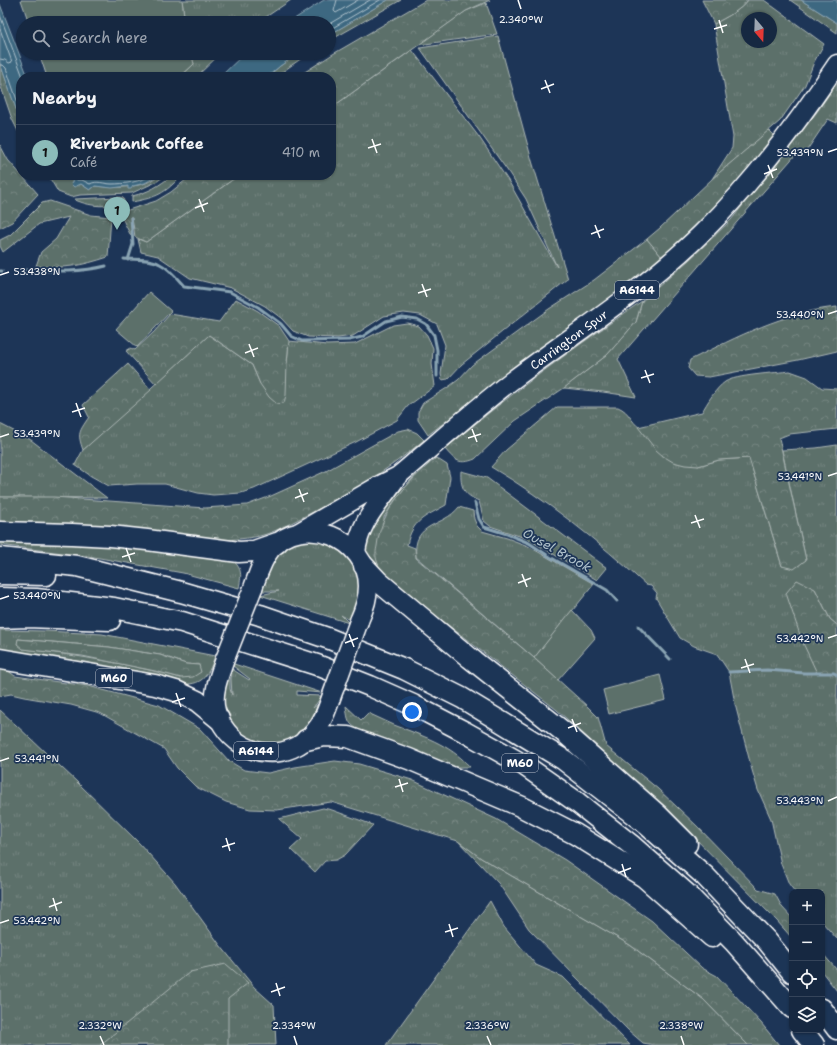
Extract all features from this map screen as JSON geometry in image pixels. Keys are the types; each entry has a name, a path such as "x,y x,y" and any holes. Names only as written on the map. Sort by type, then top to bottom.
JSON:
{"highway":[{"path":"0,532 110,536 239,552 254,550 277,543"},
{"name":"M60","path":"0,558 77,566 181,592 330,639 404,669 462,698 564,760 646,824 705,876 767,941 789,968"},
{"name":"M60","path":"360,560 385,587 470,658 566,733 658,814 742,899 767,941"},
{"name":"M60","path":"0,574 38,574 116,580 181,592"},
{"name":"M60","path":"0,598 36,598 114,608 182,622 317,665 413,705 465,732 524,766 578,803 625,839 687,894 734,942 789,1005"},
{"name":"M60","path":"0,618 27,617 182,622"},
{"name":"M60","path":"0,659 155,685 176,691 197,701 219,719"},
{"path":"306,740 322,736 348,737 409,759 520,806 576,834 644,877 739,962 789,1016"},
{"path":"825,1013 837,1030"},
{"path":"804,1033 814,1045"},
{"path":"812,1033 820,1045"}],"main road":[{"name":"Carrington Spur","path":"299,532 398,476 510,382 629,296 675,258 728,206 775,151 808,108 837,64"},
{"name":"Carrington Spur","path":"360,560 357,544 362,529 373,509 398,476"},
{"name":"A6144","path":"311,531 325,533 339,538 348,544 360,560 368,586 365,605 335,687 321,721 315,731 306,740 288,750 267,753 258,752 243,746 227,733 219,719 215,707 215,690 225,659 264,559 277,543 299,532 311,531"}],"green space":[{"path":"21,0 182,0 184,16 27,16"},
{"path":"182,0 291,0 267,16 184,16"},
{"path":"388,0 401,0 336,37 336,31"},
{"path":"426,0 490,0 466,11 336,104 336,72 305,72 324,60 336,60 336,52"},
{"path":"702,0 748,0 737,11 714,24"},
{"path":"748,0 764,0 824,44 814,62 805,85 780,121 712,179 732,148 733,137 714,24 741,7"},
{"path":"790,0 801,0 837,23 837,33"},
{"path":"486,3 497,34 418,45 466,11"},
{"path":"498,36 532,161 568,279 462,364 448,379 442,380 441,374 445,345 437,324 420,315 404,313 384,316 353,336 338,338 308,337 293,331 281,318 265,306 231,288 190,278 158,256 141,252 138,239 146,242 232,180 336,180 336,104 412,50 479,137 509,182 557,267 526,199 420,48"},
{"path":"41,60 193,60 194,64 185,72 45,72"},
{"path":"193,60 214,60 201,72 185,72 194,64"},
{"path":"289,60 299,60 282,72 273,72"},
{"path":"0,63 16,109 16,127 12,119 0,84"},
{"path":"837,83 837,123 828,119 803,156 797,153 618,359 636,397 564,388 607,355 636,322 642,301 689,260 731,220 816,113"},
{"path":"769,130 775,136 743,176 709,212 662,257 647,239 712,179"},
{"path":"0,145 8,160 16,169 16,180 26,180 38,194 12,222 0,228"},
{"path":"51,180 73,180 90,190 95,186 131,186 143,184 152,180 159,180 132,193 80,195 71,197 58,192"},
{"path":"166,180 177,180 160,194 132,202 132,196 144,193"},
{"path":"186,180 232,180 146,242 135,237 132,217 130,217 132,235 130,234 122,218 122,212 156,201 171,192"},
{"path":"123,198 125,204 106,206 82,203 75,200 75,199"},
{"path":"50,201 91,215 111,217 108,257 89,263 72,266 36,266 41,252 56,239 69,217 39,224 3,252 0,246 0,240 10,235 42,203"},
{"path":"647,239 662,257 614,297 548,343 428,435 418,420 418,412 423,403 458,380 472,365 549,309 594,280"},
{"path":"149,292 171,311 137,347 116,329"},
{"path":"236,299 258,311 279,326 289,341 286,395 284,403 277,404 269,397 260,384 252,365 209,335 156,384 126,351 131,348 135,350 170,314 219,322"},
{"path":"642,301 636,322 607,355 564,388 515,421 475,459 465,462 458,461 445,449 542,372"},
{"path":"837,307 837,351 709,377 695,376 688,368 690,360 743,334 798,314"},
{"path":"407,323 419,326 427,335 433,348 432,364 435,386 408,406 397,420 356,442 254,489 241,493 213,495 198,493 165,484 109,486 75,465 83,450 209,335 252,365 260,384 287,363 289,341 327,345 355,344 393,325"},
{"path":"128,364 151,390 83,450 80,440 80,433 89,417 83,405"},
{"path":"790,371 807,377 822,388 837,389 837,429 789,434 779,438 806,560 794,569 782,566 749,458 719,460 698,466 673,462 656,450 638,427 702,412 718,388 730,380 746,376"},
{"path":"557,407 618,407 625,411 637,425 647,433 698,466 719,460 749,458 782,566 806,560 782,450 837,445 837,625 830,619 815,589 834,673 837,675 837,939 825,925 825,889 793,889 789,884 781,864 771,819 758,790 752,770 735,704 729,672 717,654 694,646 680,638 656,598 657,593 651,586 646,585 591,537 552,507 491,467 506,450"},
{"path":"0,424 31,440 107,498 0,497"},
{"path":"408,429 417,433 424,440 379,474 330,503 271,533 260,536 224,540 0,522 0,497 54,497 205,508 247,505 271,496 326,471 398,431"},
{"path":"436,458 447,465 450,477 446,505 420,520 412,530 409,537 407,545 415,548 416,558 534,658 587,706 598,717 606,746 658,789 697,826 758,889 775,894 782,907 789,915 789,935 673,816 557,710 398,586 386,581 376,559 376,550 380,533 390,508 416,476"},
{"path":"461,471 487,478 607,568 597,580 528,539 490,526 484,521 479,501 474,499 464,490 461,482"},
{"path":"417,474 395,500 384,517 386,581 367,560 365,549 371,525 388,503"},
{"path":"459,507 473,511 477,526 482,531 528,546 594,584 534,658 416,557 416,545 419,537 424,531 430,526 445,519"},
{"path":"0,537 35,537 230,558 239,568 241,578 239,588 183,573 94,557 0,545"},
{"path":"312,538 338,546 355,565 361,594 350,620 341,615 349,623 260,595 279,591 261,591 260,589 276,555 292,543"},
{"path":"797,580 815,589 830,619 837,625 837,675 834,673 817,673 802,641 786,593"},
{"path":"572,610 591,630 595,638 558,680 534,658"},
{"path":"0,630 45,631 102,634 215,656 205,677 191,684 184,684 92,665 0,651","holes":["18,639 109,647 160,655 186,664 199,665 181,678 103,660 23,649"]},
{"path":"18,639 109,647 160,655 186,664 199,665 201,672 193,677 181,678 82,656 23,649 17,644"},
{"path":"234,664 322,693 297,691 297,695 322,696 313,708 323,700 310,726 289,741 276,744 264,744 251,741 241,734 227,718 222,699 230,670 230,689 232,695 232,669 249,680 250,679 233,666"},
{"path":"3,667 15,676 88,686 159,705 200,729 229,761 244,770 268,773 335,761 359,764 412,780 496,819 565,860 652,921 702,968 717,976 761,1023 779,1045 748,1045 703,999 630,945 481,858 458,841 331,802 277,810 250,809 226,802 196,787 177,768 164,749 100,713 71,705 11,694 0,696 0,668"},
{"path":"660,675 666,700 609,714 603,690"},
{"path":"346,706 361,720 368,713 434,741 453,752 470,767 454,767 361,731 349,722"},
{"path":"0,710 77,782 139,843 175,883 220,945 254,987 274,1005 276,1045 0,1045"},
{"path":"323,808 373,825 345,855 336,860 325,861 315,872 291,849 302,839 279,819"},
{"path":"458,841 481,858 630,945 703,999 748,1045 654,1045 643,1043 628,1030 529,929 499,884"},
{"path":"490,901 504,927 536,965 563,977 630,1045 386,1045"},
{"path":"825,956 837,970 837,991 825,976"},
{"path":"226,964 248,983 228,999 228,1045 100,1045 190,972"}],"water":[{"path":"324,0 388,0 336,31 336,16 299,16"},
{"path":"801,0 837,0 837,23"},
{"path":"0,4 16,46 16,60 21,60 26,72 16,72 16,109 0,63"},
{"path":"238,60 289,60 273,72 225,72"},
{"path":"73,180 150,180 133,186 131,189 128,189 128,186 112,188 95,186 90,190 81,184 74,187 71,184"}],"waterway":[{"path":"128,260 133,244 131,218"},
{"name":"Ousel Brook","path":"124,259 156,262 170,271 184,286 230,292 258,307 281,324 291,336 302,341 349,340 362,337 386,321 402,317 417,319 426,324 434,335 437,350 437,376"},
{"path":"24,270 75,271 106,266"},
{"name":"Ousel Brook","path":"475,503 479,519 484,527 529,543 607,590 617,601"},
{"name":"Ousel Brook","path":"638,626 670,659"},
{"name":"Ousel Brook","path":"729,672 767,670 804,673 834,673 837,675"}],"place":[{"name":"Riverbank Coffee","path":"117,230"}]}
